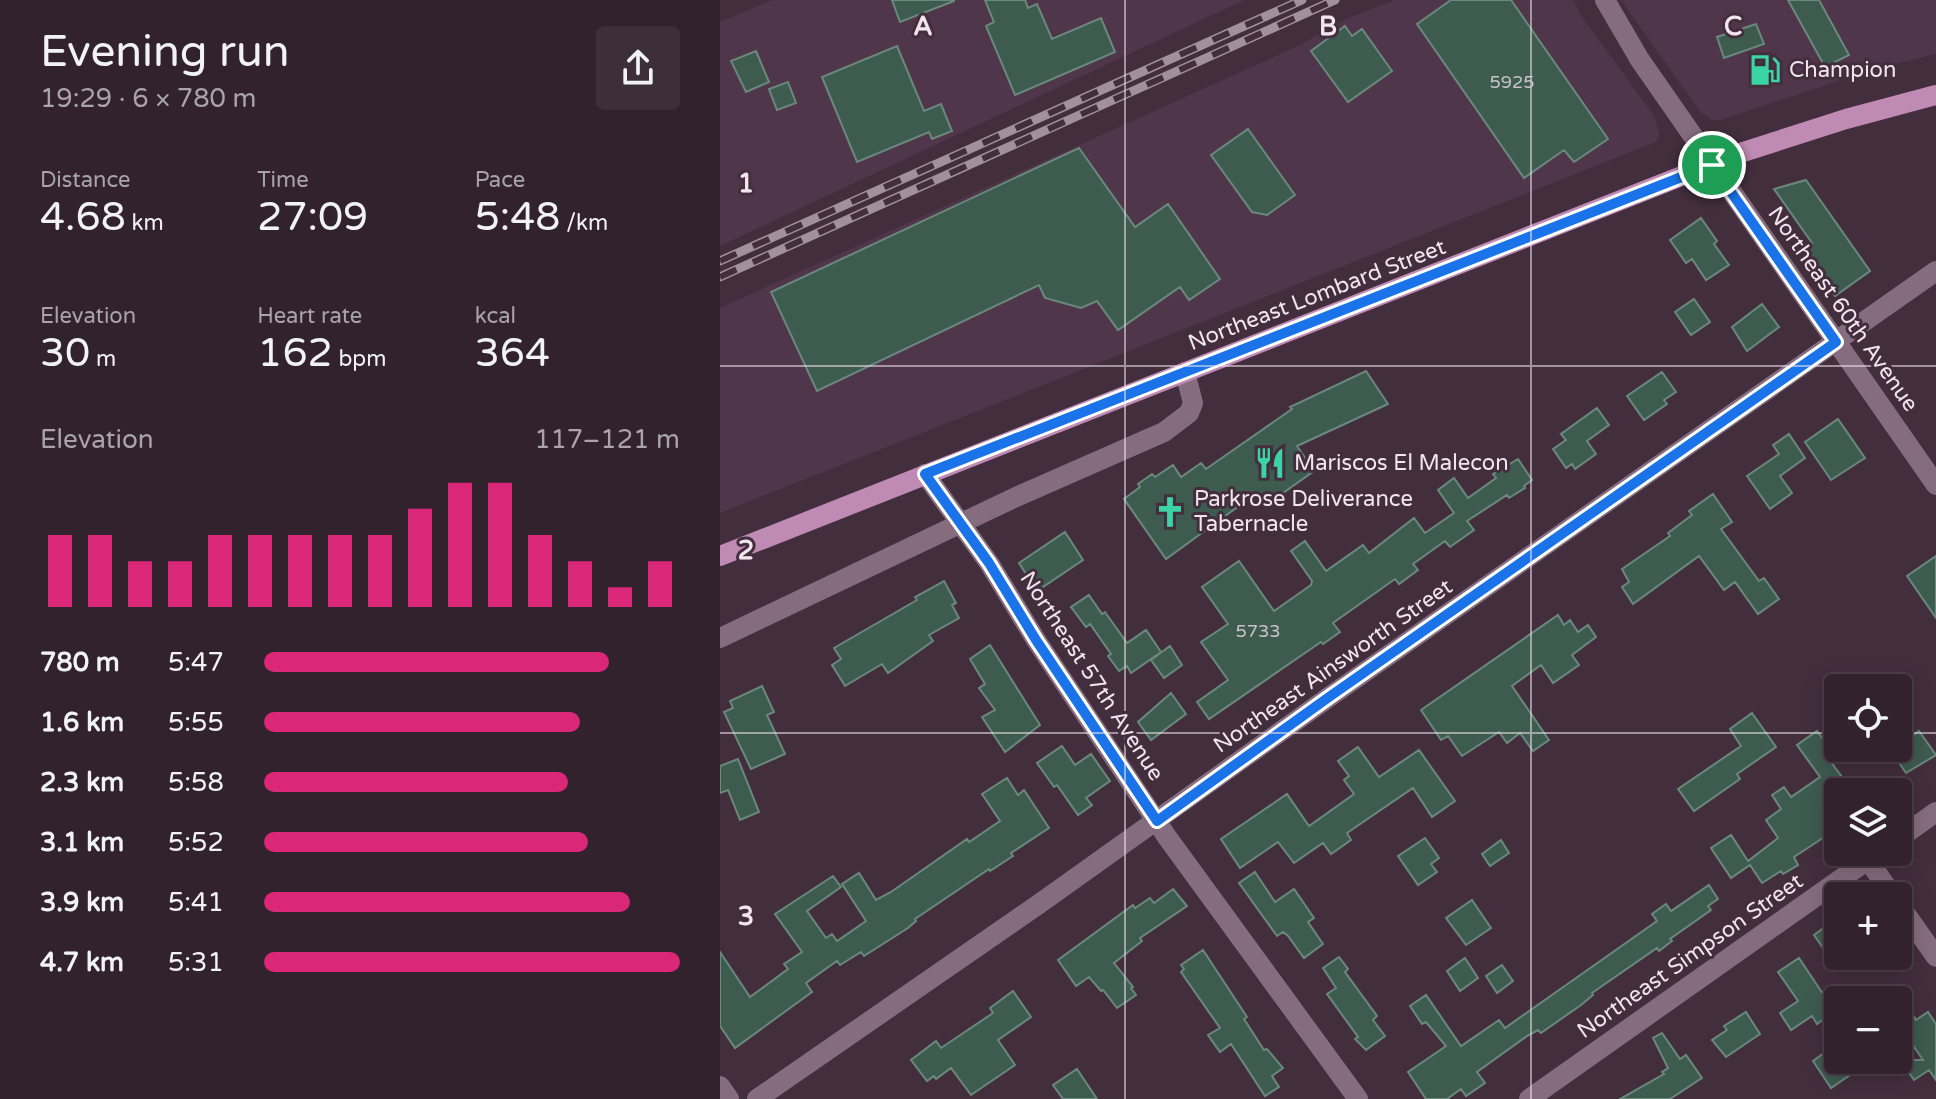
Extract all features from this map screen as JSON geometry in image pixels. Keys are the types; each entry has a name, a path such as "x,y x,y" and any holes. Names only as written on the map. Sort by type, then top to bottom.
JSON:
{"main road":[{"name":"Northeast Lombard Street","path":"720,556 1780,139 1936,95"}],"street":[{"name":"Northeast 60th Avenue","path":"1605,0 1640,60 1936,485"},
{"name":"Northeast Ainsworth Street","path":"757,1099 1936,271"},
{"path":"720,638 1180,423 1193,403 1185,372"},
{"name":"Northeast 57th Avenue","path":"925,474 989,563 1036,640 1202,887 1358,1099"},
{"path":"1912,829 1936,812"},
{"name":"Northeast Simpson Street","path":"1529,1099 1860,866"},
{"path":"1912,923 1936,957"},
{"path":"720,1086 729,1099"}],"shaded area":[{"path":"772,0 1244,0 720,246 720,22"},
{"path":"1395,0 1573,0 1655,117 1659,135 1656,142 720,513 720,308 1298,46 1346,19"},
{"path":"1621,0 1936,0 1936,54 1874,69 1721,120 1713,120 1701,113"}],"building":[{"path":"892,0 954,0 954,1 900,22"},
{"path":"985,0 1025,0 1028,8 1037,4 1052,39 1101,18 1115,52 1015,95 986,26 994,22"},
{"path":"1451,0 1511,0 1608,139 1574,162 1564,150 1524,178 1417,24"},
{"path":"1788,0 1819,0 1849,55 1825,67"},
{"path":"1756,24 1764,44 1724,58 1717,37"},
{"path":"1345,26 1352,36 1362,29 1392,71 1348,102 1311,51"},
{"path":"897,46 924,111 941,104 952,131 932,139 929,132 857,162 822,77"},
{"path":"756,51 769,82 746,92 731,61"},
{"path":"788,82 796,103 777,110 769,89"},
{"path":"1248,129 1295,195 1267,215 1252,212 1211,155"},
{"path":"1079,148 1135,227 1168,204 1220,279 1189,300 1180,287 1118,330 1097,301 1081,308 1045,298 1039,285 817,391 771,292"},
{"path":"1806,180 1870,271 1835,296 1802,250 1812,243 1774,189"},
{"path":"1701,218 1729,265 1706,280 1692,259 1686,263 1670,240"},
{"path":"1694,299 1710,322 1691,335 1675,312"},
{"path":"1762,304 1779,327 1747,351 1732,327"},
{"path":"1366,371 1388,404 1297,446 1314,471 1266,505 1259,495 1256,498 1254,495 1166,559 1124,499 1140,487 1138,484 1173,465 1181,477 1201,463 1206,469 1292,409 1290,407"},
{"path":"1662,372 1676,392 1664,400 1667,404 1644,420 1627,396"},
{"path":"1597,408 1609,425 1587,441 1596,454 1575,469 1572,464 1566,468 1553,449 1566,440 1561,434"},
{"path":"1838,419 1865,458 1831,480 1805,442"},
{"path":"1789,434 1805,458 1780,476 1792,493 1770,509 1747,476 1779,454 1773,445"},
{"path":"1518,459 1532,480 1525,488 1509,498 1507,495 1467,521 1474,530 1450,547 1445,541 1413,564 1418,570 1399,584 1395,579 1333,623 1340,632 1209,719 1197,702 1228,680 1201,642 1228,624 1202,587 1239,561 1274,611 1311,585 1312,581 1291,551 1305,541 1326,571 1363,545 1369,553 1414,518 1425,533 1454,513 1438,490 1454,478 1468,498 1496,478 1493,474"},
{"path":"1713,494 1732,522 1721,529 1759,581 1764,578 1779,599 1758,614 1735,582 1724,590 1699,556 1633,604 1622,587 1629,582 1622,569 1670,536 1668,533 1692,515 1689,511"},
{"path":"1065,532 1083,560 1037,591 1019,563"},
{"path":"1936,556 1936,618 1907,576"},
{"path":"944,581 956,603 952,605 959,618 929,635 933,641 888,673 882,664 845,686 832,665 841,659 834,648"},
{"path":"1089,595 1127,643 1146,630 1161,652 1131,673 1127,666 1119,671 1090,624 1086,627 1071,607"},
{"path":"1558,615 1564,625 1570,620 1578,632 1588,625 1596,637 1572,655 1579,665 1553,683 1541,665 1512,686 1549,740 1533,751 1520,733 1507,743 1499,732 1462,756 1448,736 1441,740 1421,710"},
{"path":"990,645 1040,725 1005,752 982,717 995,710 979,688 985,684 970,659"},
{"path":"1170,646 1182,665 1164,678 1151,660"},
{"path":"762,686 774,712 767,715 785,754 751,769 724,712 733,708 730,701"},
{"path":"1171,693 1186,714 1151,740 1138,722"},
{"path":"1752,713 1776,747 1737,774 1740,779 1694,811 1678,789 1741,746 1730,729"},
{"path":"1817,731 1824,740 1824,762 1831,762 1843,778 1824,778 1824,837 1794,857 1798,865 1783,874 1781,871 1762,883 1750,865 1731,878 1711,848 1731,835 1748,861 1778,838 1766,820 1781,809 1772,795 1784,787 1791,797 1820,777 1797,745"},
{"path":"1919,731 1936,755 1906,773 1898,762 1912,762 1912,736"},
{"path":"1062,746 1075,765 1091,754 1110,781 1086,798 1092,805 1078,815 1037,763"},
{"path":"1358,747 1379,777 1419,750 1455,801 1432,817 1413,788 1347,833 1351,840 1331,854 1323,843 1294,863 1278,842 1240,868 1221,839 1287,794 1309,826 1354,794 1344,780 1349,776 1338,761"},
{"path":"738,759 759,812 740,820 728,790 720,793 720,766"},
{"path":"1007,778 1018,795 1024,790 1049,828 1011,853 1013,856 989,869 864,956 861,952 840,965 837,961 806,983 812,992 735,1048 720,1026 720,952 750,997 788,969 784,964 802,952 775,914 833,876 841,887 807,911 826,938 832,934 837,941 866,921 842,884 859,873 876,900 967,839 969,842 1000,821 982,794"},
{"path":"1425,838 1439,858 1431,864 1437,872 1418,885 1398,856"},
{"path":"1501,840 1509,853 1490,866 1482,854"},
{"path":"1255,872 1275,902 1294,889 1314,918 1308,922 1323,944 1304,958 1288,936 1283,932 1277,936 1239,883"},
{"path":"1709,885 1718,899 1708,906 1711,910 1670,939 1672,941 1659,951 1657,948 1592,993 1581,1005 1541,1033 1538,1030 1527,1036 1477,1072 1485,1083 1466,1096 1461,1089 1447,1099 1426,1099 1408,1072 1446,1046 1426,1022 1422,1024 1410,1006 1426,995 1461,1046 1499,1020 1505,1028 1657,921 1652,914 1666,904 1671,911"},
{"path":"1173,889 1187,906 1140,938 1142,941 1114,963 1136,995 1117,1008 1089,977 1076,986 1058,960 1133,905 1135,908 1150,898 1154,903"},
{"path":"1472,900 1491,928 1466,945 1446,918"},
{"path":"1824,928 1824,949 1814,935"},
{"path":"1203,950 1247,1017 1244,1019 1264,1050 1267,1049 1283,1068 1272,1076 1279,1087 1265,1096 1231,1044 1220,1052 1208,1035 1220,1028 1181,972 1184,969 1181,965"},
{"path":"1339,957 1348,969 1345,972 1377,1016 1373,1020 1385,1036 1366,1050 1355,1039 1358,1037 1327,994 1336,988 1323,968"},
{"path":"1465,958 1478,978 1460,991 1447,971"},
{"path":"1799,958 1824,996 1824,1019 1817,1024 1812,1016 1791,1030 1780,1013 1798,1001 1778,972"},
{"path":"1502,965 1513,981 1497,993 1486,976"},
{"path":"1013,991 1031,1017 998,1040 1015,1065 971,1095 951,1068 936,1079 934,1076 927,1081 911,1060 936,1041 941,1048 993,1013 990,1008"},
{"path":"1746,1012 1760,1034 1726,1057 1712,1040 1727,1030 1724,1026"},
{"path":"1928,1012 1936,1024 1936,1080 1929,1070 1914,1080 1910,1074 1912,1060 1923,1060 1912,1044 1912,1016 1916,1020"},
{"path":"1662,1033 1680,1059 1686,1055 1702,1078 1670,1099 1620,1099 1664,1074 1662,1072 1668,1068 1653,1038"},
{"path":"1824,1053 1824,1074 1852,1074 1831,1088 1813,1061"},
{"path":"1077,1069 1097,1099 1063,1099 1053,1085"}],"railway":[{"path":"720,261 1302,0"},
{"path":"720,277 1335,0"}],"place":[{"name":"Champion","path":"1765,70"},
{"name":"Mariscos El Malecon","path":"1270,463"},
{"name":"Parkrose Deliverance Tabernacle","path":"1170,512"}],"route":[{"path":"1712,165 1836,342 1157,821 1036,640 989,563 925,474 1712,165"}]}
